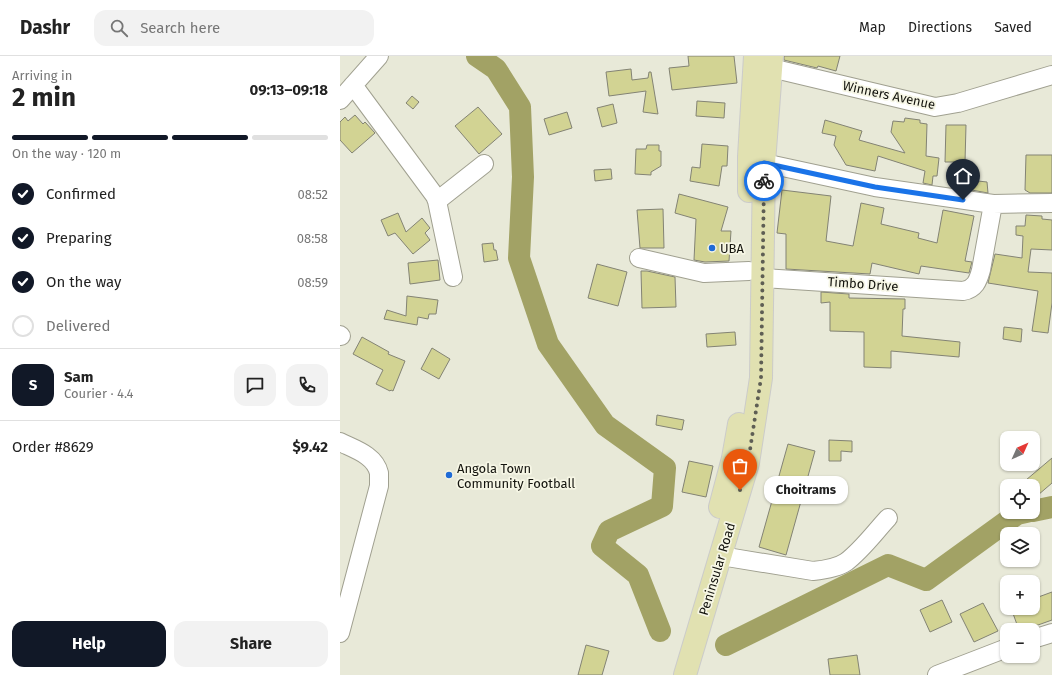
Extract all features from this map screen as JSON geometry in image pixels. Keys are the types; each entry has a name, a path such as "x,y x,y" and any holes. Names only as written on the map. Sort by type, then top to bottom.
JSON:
{"main road":[{"name":"Peninsular Road","path":"670,675 699,581 733,458 748,378 764,163 763,61"},
{"name":"Peninsular Road","path":"685,675 748,463 761,378 749,157 763,61"}],"street":[{"path":"340,100 379,56"},
{"name":"Winners Avenue","path":"763,61 935,107 958,103 1052,75"},
{"path":"353,85 438,201 453,277"},
{"path":"764,163 875,187 993,204 1052,203"},
{"path":"438,201 484,164"},
{"name":"Timbo Drive","path":"640,258 704,273 756,274 963,291 969,290 979,280 993,204"},
{"path":"340,442 368,456 379,472 379,486 340,633"},
{"path":"721,556 813,572 827,569 845,562 888,518"},
{"path":"1040,637 1052,633"},
{"path":"937,675 1000,651"}],"building":[{"path":"688,56 734,56 737,83 672,90 669,68 689,66"},
{"path":"784,56 840,56 836,71 784,60"},
{"path":"631,69 632,80 648,78 649,72 651,72 658,114 643,112 646,91 609,96 606,72"},
{"path":"412,96 419,102 413,109 406,103"},
{"path":"697,101 725,103 724,118 696,116"},
{"path":"613,104 617,123 602,127 597,108"},
{"path":"478,107 502,134 479,154 455,126"},
{"path":"567,112 572,128 549,135 544,119"},
{"path":"355,115 363,124 365,122 375,133 352,153 340,140 340,122 345,117 348,121"},
{"path":"905,118 920,120 920,123 927,124 926,156 939,158 937,176 933,176 932,185 923,183 925,171 878,156 875,171 846,165 834,145 836,136 822,133 825,120 862,131 859,140 905,153 891,132 893,121 904,122"},
{"path":"946,125 966,125 965,162 945,162"},
{"path":"702,144 728,146 727,166 722,166 719,186 690,181 692,167 700,168"},
{"path":"647,145 659,145 659,151 661,151 661,166 651,172 651,175 635,174 636,149 646,149"},
{"path":"1026,155 1052,155 1052,193 1030,193 1025,190"},
{"path":"611,169 612,179 595,181 594,170"},
{"path":"965,171 978,171 978,181 987,182 988,193 966,189"},
{"path":"782,190 831,196 826,241 853,246 861,203 884,208 881,224 919,233 918,238 937,243 943,210 974,216 965,261 972,262 969,273 921,266 919,274 872,263 870,274 786,269 786,234 777,233"},
{"path":"679,194 728,207 721,231 731,231 729,261 705,262 694,260 696,219 675,213"},
{"path":"663,209 664,248 640,248 637,210"},
{"path":"398,213 406,232 422,218 430,228 425,233 430,240 413,254 395,233 388,236 381,220"},
{"path":"1026,215 1042,216 1042,219 1052,220 1052,250 1031,249 1028,272 1052,273 1052,303 1048,333 1032,331 1038,291 988,283 995,254 1022,258 1023,236 1016,235 1016,226 1025,226"},
{"path":"493,243 498,260 484,262 482,244"},
{"path":"438,260 440,280 410,284 408,263"},
{"path":"597,264 627,272 618,306 588,298"},
{"path":"641,271 675,277 676,307 642,308"},
{"path":"821,292 849,294 849,298 905,299 902,336 960,342 959,357 891,351 891,368 864,367 864,332 830,331 830,302 821,303"},
{"path":"407,296 438,300 436,314 429,314 428,319 418,317 417,325 384,319 387,310 406,316"},
{"path":"1004,327 1022,329 1021,342 1003,339"},
{"path":"735,332 736,345 707,347 706,334"},
{"path":"362,337 389,352 388,354 405,361 393,391 376,384 383,370 353,354"},
{"path":"432,348 450,359 439,379 421,369"},
{"path":"657,415 684,420 682,430 656,425"},
{"path":"829,440 852,441 852,452 841,451 841,461 829,461"},
{"path":"788,444 815,451 786,555 759,547"},
{"path":"1052,458 1052,483 1040,493 1040,479 1027,479 1037,471 1040,471 1040,468"},
{"path":"689,461 713,466 706,497 682,492"},
{"path":"1052,592 1052,620 1040,624 1040,623 1016,623 1014,615 1040,615 1040,596"},
{"path":"942,600 952,622 930,632 920,610"},
{"path":"983,603 998,631 974,642 960,614"},
{"path":"586,645 609,651 602,675 578,675"},
{"path":"857,655 860,675 830,675 828,659"}],"waterway":[{"path":"477,56 496,69 520,107 523,177 519,258 548,344 605,425 665,468 662,506 609,531 602,546 638,575 660,631"},
{"path":"1040,510 1052,507"},
{"path":"726,645 888,565 926,580 1010,519"}],"way so far":[{"path":"740,490 748,463 761,378 764,181"}],"place":[{"name":"UBA","path":"712,248"},
{"name":"Angola Town Community Football","path":"449,475"},
{"name":"Choitrams","path":"740,490"}],"route":[{"path":"764,181 764,163 875,187 963,200"}]}
